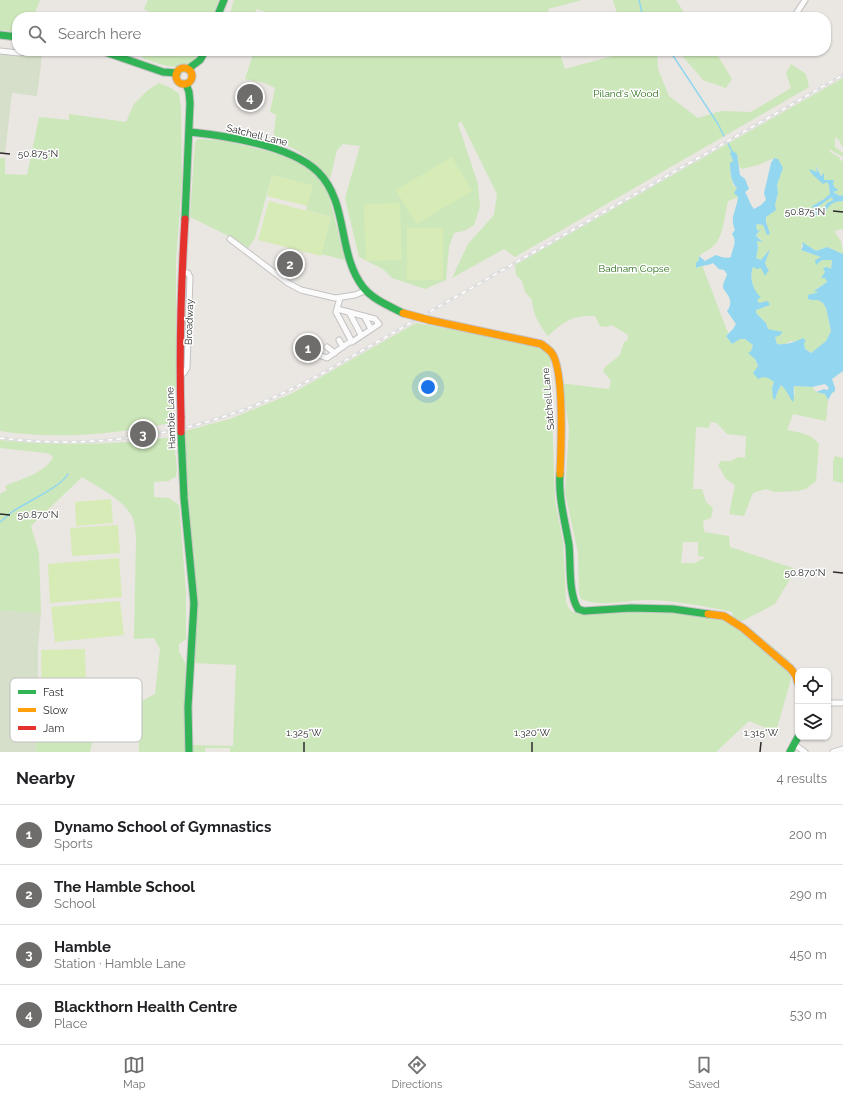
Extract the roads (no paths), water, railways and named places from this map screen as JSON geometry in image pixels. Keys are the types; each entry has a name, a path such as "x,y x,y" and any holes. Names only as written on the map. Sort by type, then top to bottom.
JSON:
{"street":[{"path":"219,12 224,0"},
{"path":"797,12 805,0"},
{"path":"0,35 12,36"},
{"path":"0,51 12,53"},
{"path":"117,56 163,72 180,83 186,84 191,81 202,56"},
{"path":"188,69 200,60"},
{"path":"178,81 176,76 182,68 188,69 191,72 192,77"},
{"path":"163,72 177,73"},
{"name":"Hamble Lane","path":"186,84 189,92 190,103 190,132 182,272 180,373 184,498 194,603 188,707 189,752"},
{"name":"Satchell Lane","path":"190,132 224,137 280,150 307,162 318,171 334,194 352,266 363,287 385,305 403,313 429,320 541,344 551,352 558,374 562,430 559,486 569,546 573,595 578,609 584,611 631,608 673,609 724,616 743,628 795,675"},
{"path":"230,239 288,283 301,290 340,298 367,290"},
{"path":"340,298 336,312 351,341"},
{"path":"319,355 327,358 379,324 375,319 336,309"},
{"path":"349,312 361,336"},
{"path":"364,316 371,330"},
{"path":"339,340 344,347"},
{"path":"327,347 335,352"},
{"path":"831,703 843,702"},
{"path":"790,752 797,740"},
{"path":"795,745 805,752"},
{"path":"833,752 842,751"}],"water":[{"path":"733,151 737,154 740,175 745,179 749,189 745,192 751,206 754,209 766,200 764,193 771,163 774,158 778,159 783,168 777,185 778,193 775,205 776,210 766,217 770,234 767,235 763,225 757,224 756,227 758,231 761,229 756,236 763,242 757,241 758,248 756,258 761,260 770,249 765,263 769,270 765,276 761,268 757,269 753,267 751,275 754,288 761,297 757,300 759,303 768,301 770,305 756,310 756,313 766,323 768,329 783,332 779,336 775,337 777,344 790,343 803,338 806,341 804,343 805,349 811,353 826,341 831,331 826,308 823,303 818,300 808,299 808,295 819,292 814,291 827,282 825,278 821,278 825,272 823,268 827,267 831,269 832,260 822,260 816,265 815,260 821,257 801,250 803,246 802,242 816,251 827,247 843,254 843,371 832,379 835,391 828,400 825,394 816,392 824,389 827,390 829,388 825,384 812,387 794,386 793,402 781,385 775,400 773,398 772,388 774,382 766,378 758,379 753,373 758,366 755,359 748,353 751,351 753,345 745,339 740,339 732,344 726,336 736,324 727,311 730,300 723,287 723,284 727,274 724,270 719,269 713,263 696,268 696,263 699,260 699,256 705,261 716,255 725,258 731,257 735,243 732,234 735,230 733,226 733,217 738,197 734,193 737,188 733,183 731,173 730,163 733,161 730,153"},
{"path":"816,166 821,176 824,173 824,180 834,180 833,184 835,188 839,190 833,192 840,196 843,195 843,201 833,203 819,215 806,212 821,212 827,203 833,200 832,197 816,208 811,207 830,194 829,185 827,182 823,184 809,169 817,172"}],"waterway":[{"path":"639,0 642,12"},
{"path":"673,56 718,124 724,136"},
{"path":"728,143 732,152"},
{"path":"0,522 18,508 58,484 68,474"}],"railway":[{"path":"0,438 61,442 122,439 211,421 261,403 293,389 323,373 843,75"}],"place":[{"name":"Blackthorn Health Centre","path":"250,97"},
{"name":"The Hamble School","path":"290,264"},
{"name":"Dynamo School of Gymnastics","path":"308,348"},
{"name":"Hamble","path":"143,434"}],"park label":[{"name":"Piland's Wood","path":"626,93"},
{"name":"Badnam Copse","path":"634,268"}]}
